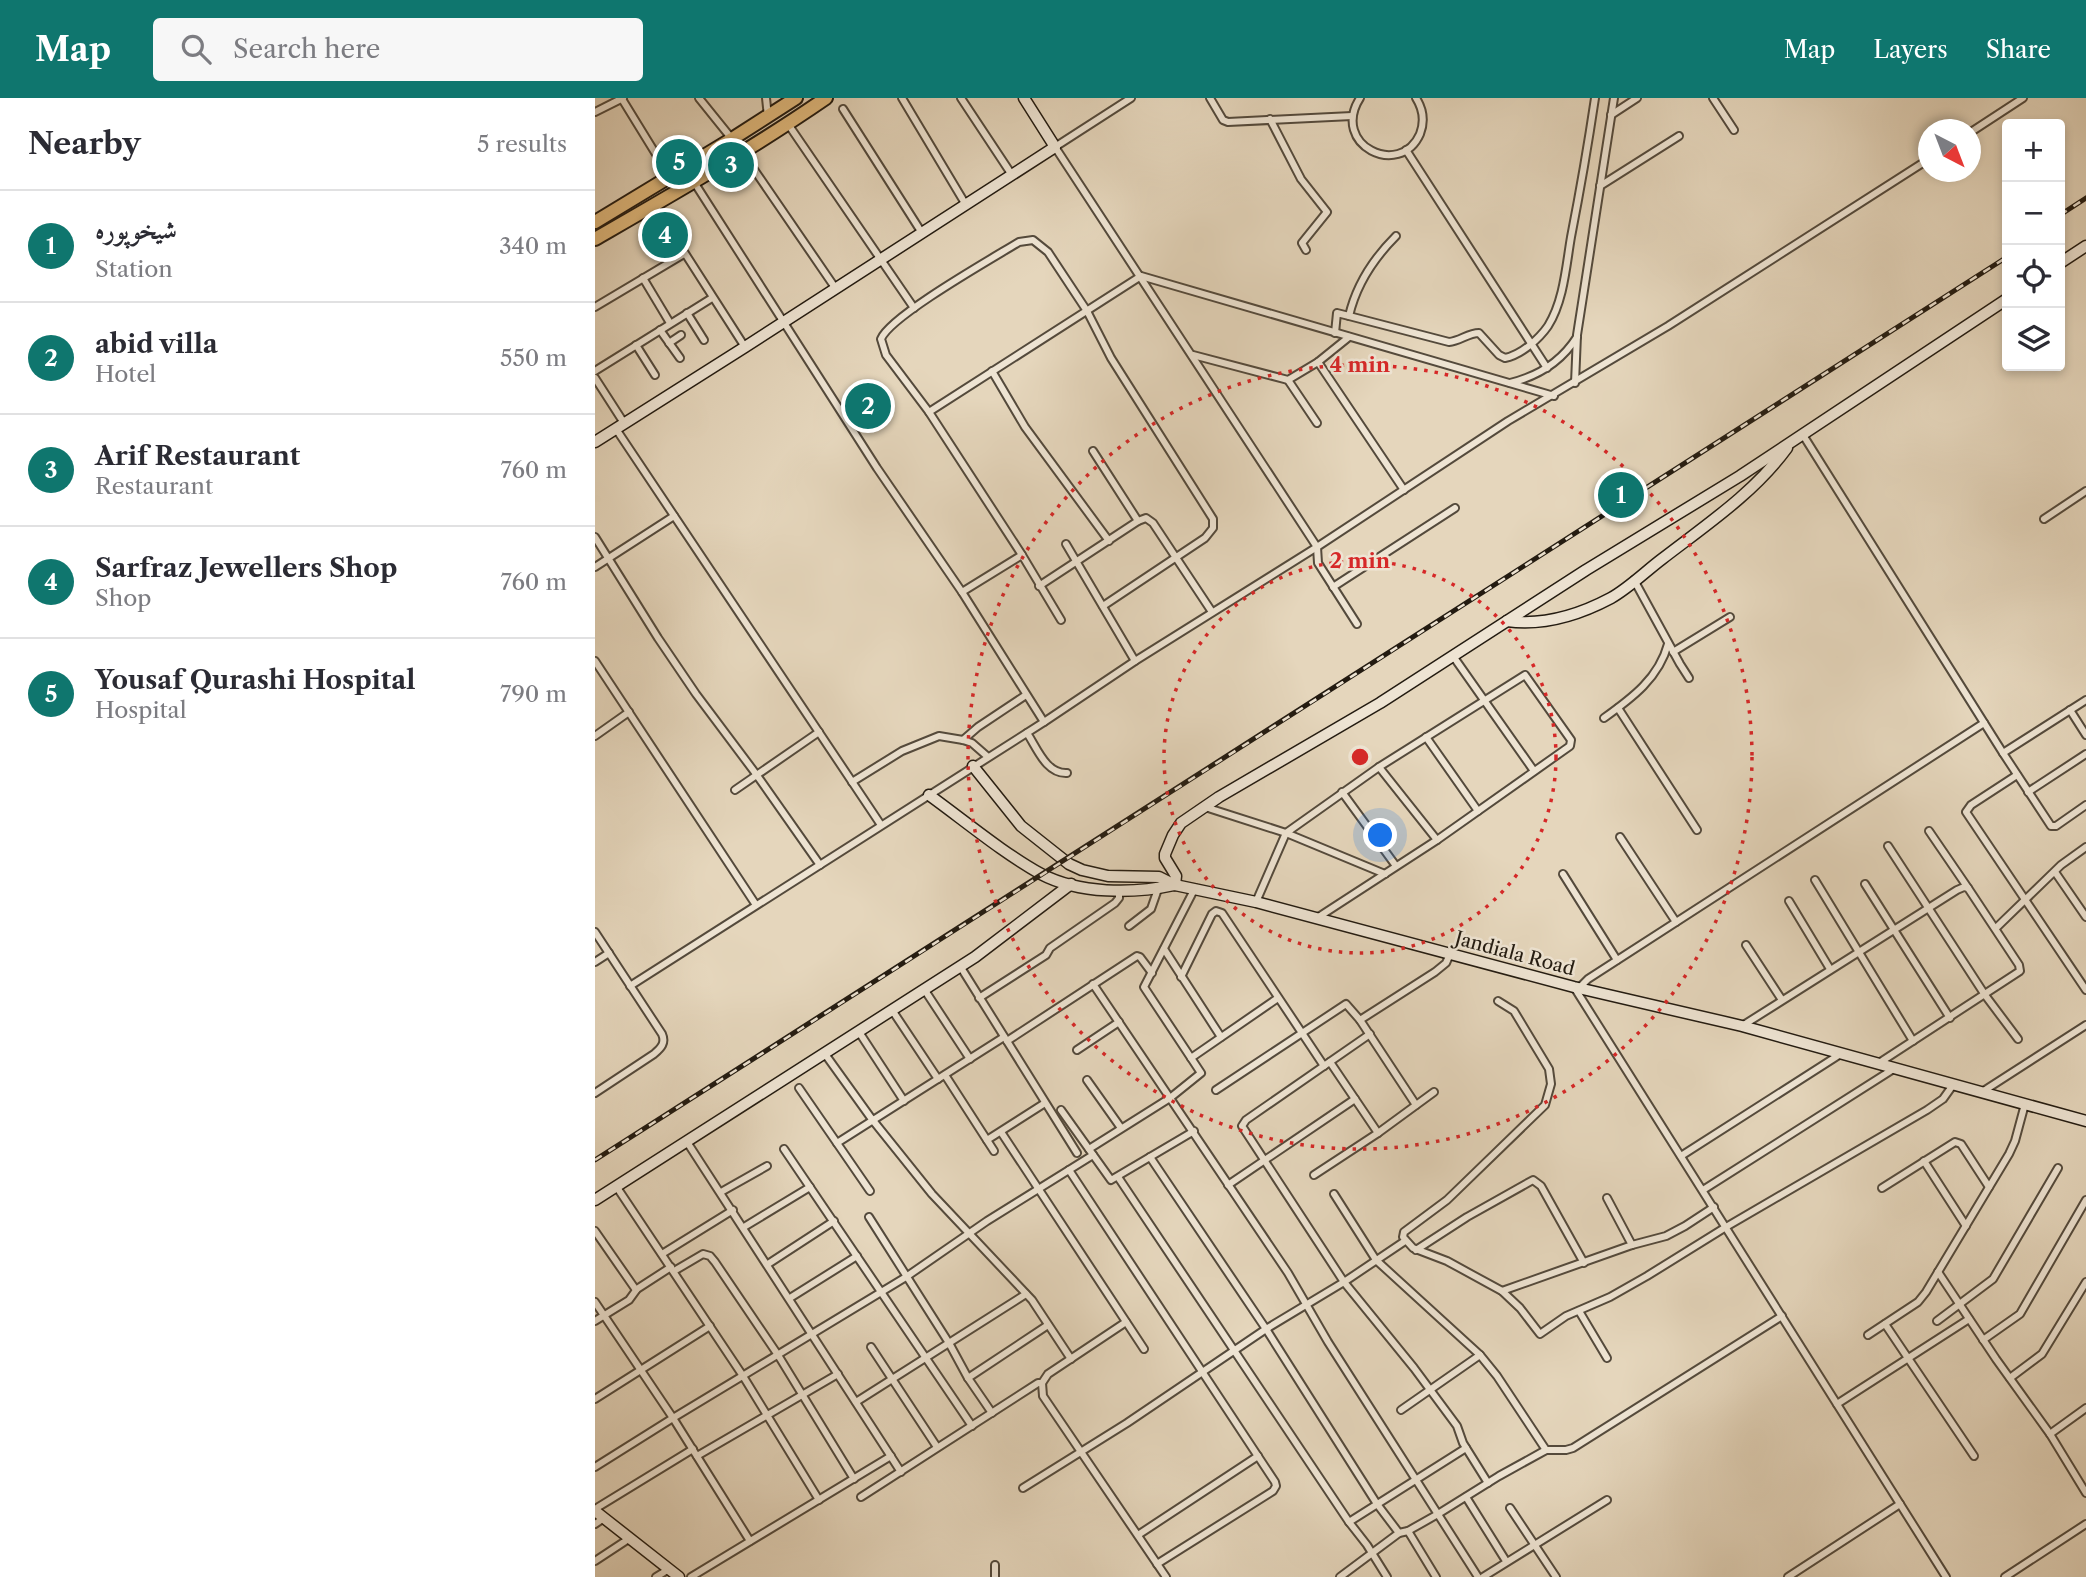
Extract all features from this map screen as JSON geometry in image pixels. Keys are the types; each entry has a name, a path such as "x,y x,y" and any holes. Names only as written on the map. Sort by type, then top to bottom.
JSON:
{"highway":[{"path":"595,222 796,98"},
{"path":"595,239 694,182 826,98"}],"street":[{"path":"595,112 622,98 670,177"},
{"path":"699,98 732,139"},
{"path":"766,98 768,117"},
{"path":"902,98 966,205"},
{"path":"961,98 1012,175"},
{"path":"1024,98 1317,547 1318,563 1357,624"},
{"path":"595,442 1131,98"},
{"path":"1210,98 1226,121 1352,116"},
{"path":"1360,98 1352,116 1356,137 1374,153 1391,155 1406,150 1418,138 1423,123 1421,107 1416,98"},
{"path":"1335,333 1337,313 1449,342 1479,333 1505,358 1512,357 1531,344 1548,326 1555,312 1564,279 1595,98"},
{"path":"1574,383 1577,335 1614,98"},
{"path":"1611,115 1637,98"},
{"path":"1713,98 1734,130"},
{"path":"1981,125 2023,98"},
{"path":"843,109 922,233"},
{"path":"1270,119 1301,179 1327,212 1302,243 1305,250"},
{"path":"788,124 914,308"},
{"path":"1600,186 1679,136"},
{"path":"1406,150 1547,368"},
{"path":"742,152 836,289"},
{"path":"630,986 1317,547 1509,421 1668,326 1918,166"},
{"path":"694,182 1044,722"},
{"path":"654,205 745,347"},
{"path":"1349,316 1365,275 1396,236"},
{"path":"1061,620 929,412 886,355 881,339 889,327 914,308 1019,242 1027,240 1038,243 1048,252 1087,311 1111,358 1212,515 1213,528 1210,533 1103,606"},
{"path":"2065,260 2086,246"},
{"path":"595,307 684,254"},
{"path":"929,412 1141,276 1554,396"},
{"path":"643,278 670,323"},
{"path":"595,371 712,298"},
{"path":"929,795 1042,874 1093,889 1119,890 1175,885 1176,876 1165,858 1173,835 1181,823 1380,703 1586,570 1740,476 2002,302"},
{"path":"687,313 704,340"},
{"path":"660,330 680,358"},
{"path":"669,343 681,335"},
{"path":"1508,383 1530,377 1547,368 1562,356 1577,335"},
{"path":"1288,380 1318,362 1349,337"},
{"path":"636,345 655,375"},
{"path":"1193,355 1288,380 1317,423"},
{"path":"1318,362 1404,490"},
{"path":"992,371 1025,427 1109,541"},
{"path":"595,378 620,426 674,516 881,825"},
{"path":"1803,435 2003,754 2053,827 2086,805"},
{"path":"1507,621 1524,623 1562,618 1613,597 1728,509 1772,468 1792,442"},
{"path":"1093,451 1138,521"},
{"path":"2044,519 2086,491"},
{"path":"1333,587 1455,508"},
{"path":"595,567 674,516"},
{"path":"1039,586 1146,518 1153,523 1212,612"},
{"path":"595,537 689,683 820,865"},
{"path":"1066,544 1135,661"},
{"path":"962,592 1022,555"},
{"path":"1634,580 1689,678"},
{"path":"1673,652 1730,617"},
{"path":"1604,718 1640,691 1665,656 1668,644"},
{"path":"1453,656 1534,771"},
{"path":"595,660 756,905"},
{"path":"1256,902 1286,833 1379,767 1525,675 1572,741 1568,748 1437,840 1317,918"},
{"path":"963,740 1026,695"},
{"path":"2003,754 2086,700"},
{"path":"1618,708 1697,830"},
{"path":"2070,710 2086,736"},
{"path":"596,735 629,712"},
{"path":"1946,1577 1577,988 1984,723"},
{"path":"736,790 819,732"},
{"path":"1027,733 1050,769 1067,773"},
{"path":"852,782 902,751 939,736 963,740 977,746 988,757"},
{"path":"1426,737 1478,811"},
{"path":"2028,792 2086,754"},
{"name":"Jandiala Road","path":"973,766 1021,827 1069,864 1083,870 1108,876 1159,877 1175,885 1256,902 1577,988 1742,1026 2086,1121"},
{"path":"1379,767 1437,840"},
{"path":"2017,775 1966,810 2086,990"},
{"path":"1342,792 1396,866"},
{"path":"1205,807 1286,833 1385,874"},
{"path":"1878,1064 2015,976 2021,968 1929,831"},
{"path":"1620,837 1676,922"},
{"path":"1888,846 2018,1039"},
{"path":"1996,928 2055,872 2086,847"},
{"path":"2055,872 2086,917"},
{"path":"1563,874 1617,960"},
{"path":"1815,880 1913,1041"},
{"path":"595,1199 991,946 1071,884"},
{"path":"1865,884 1950,1018"},
{"path":"1129,926 1151,909 1158,888"},
{"path":"595,1467 906,1277 1069,1170 1121,1128 1170,1098 1201,1073 1145,990 1145,984 1195,888"},
{"path":"1742,1026 1957,890 1968,888"},
{"path":"979,998 1046,955 1050,948 1115,903 1119,898 1119,890"},
{"path":"1789,901 1830,969"},
{"path":"1181,977 1212,914 1215,911 1226,916 1278,998 1378,1133"},
{"path":"595,932 662,1034 664,1043 655,1054 595,1093"},
{"path":"1746,945 1782,1000"},
{"path":"1164,949 1221,1037"},
{"path":"595,962 609,953"},
{"path":"1360,1020 1442,967 1450,954"},
{"path":"837,1143 1137,956 1152,973"},
{"path":"960,966 1077,1153"},
{"path":"1093,984 1288,1273 1480,1577 1608,1500"},
{"path":"924,989 970,1059"},
{"path":"1191,1058 1278,998"},
{"path":"1498,1001 1514,1011 1549,1069 1549,1095 1544,1107 1447,1200 1404,1232 1403,1237 1416,1250 1447,1261 1502,1291 1520,1308 1540,1334 1566,1316 1610,1297 1647,1276 1927,1110 1944,1099 1953,1085"},
{"path":"1216,1090 1345,1004 1349,1005 1370,1034 1416,1105"},
{"path":"892,1010 994,1151"},
{"path":"1077,1050 1119,1022"},
{"path":"1982,1092 2086,1025"},
{"path":"859,1032 904,1101"},
{"path":"1370,1034 1246,1120 1242,1128 1344,1282 1415,1368 1457,1426 1466,1448 1488,1483"},
{"path":"825,1054 873,1121 932,1194 1026,1294 1071,1359"},
{"path":"1681,1156 1842,1054"},
{"path":"1703,1190 1895,1068"},
{"path":"1087,1080 1121,1128"},
{"path":"799,1088 870,1191"},
{"path":"1314,1175 1434,1092"},
{"path":"1228,1185 1355,1099"},
{"path":"987,1140 1045,1103"},
{"path":"1868,1335 1918,1301 1926,1292 2015,1141 2025,1104"},
{"path":"1061,1110 1113,1180 1194,1131"},
{"path":"1001,1132 1145,1349"},
{"path":"687,1142 901,1472"},
{"path":"1882,1188 1952,1143 1958,1142 1989,1187"},
{"path":"784,1149 972,1426"},
{"path":"1150,1157 1266,1329 1377,1504 1399,1533"},
{"path":"1924,1161 1966,1226"},
{"path":"721,1192 767,1166"},
{"path":"1937,1321 1995,1276 2058,1168"},
{"path":"1069,1170 1276,1486 1273,1491 1157,1564"},
{"path":"1118,1177 1387,1577"},
{"path":"1416,1250 1467,1217 1533,1180 1541,1186 1584,1262"},
{"path":"616,1186 743,1376 820,1500"},
{"path":"744,1227 810,1187"},
{"path":"1335,1194 1376,1260 1480,1355 1546,1450"},
{"path":"1607,1198 1632,1245"},
{"path":"1983,1340 2020,1314 2086,1200"},
{"path":"1502,1291 1632,1245 1666,1236 1714,1207"},
{"path":"662,1254 733,1210"},
{"path":"869,1217 992,1413"},
{"path":"768,1264 834,1221"},
{"path":"595,1231 636,1290"},
{"path":"1023,1488 1405,1241"},
{"path":"595,1321 632,1298 636,1290 673,1269 703,1254 710,1256 778,1355 854,1479"},
{"path":"790,1298 857,1256"},
{"path":"1938,1272 2050,1434 2086,1493"},
{"path":"2010,1378 2042,1354 2086,1282"},
{"path":"856,1402 1026,1294"},
{"path":"595,1302 673,1418 750,1541"},
{"path":"1580,1311 1607,1358"},
{"path":"1340,1577 1399,1533 1439,1514 1546,1450 1573,1448 1782,1316"},
{"path":"1837,1404 1969,1319"},
{"path":"1126,1322 1048,1374 1041,1388 1043,1396 1165,1577"},
{"path":"1885,1324 1974,1456"},
{"path":"968,1378 1048,1325"},
{"path":"595,1399 710,1326"},
{"path":"871,1347 937,1447"},
{"path":"1401,1410 1480,1355"},
{"path":"679,1577 630,1538 600,1521 595,1510 838,1374"},
{"path":"861,1497 1042,1383"},
{"path":"2050,1434 2086,1408"},
{"path":"1349,1522 1466,1448"},
{"path":"691,1577 891,1456"},
{"path":"1138,1535 1258,1456"},
{"path":"1466,1497 1506,1561"},
{"path":"1788,1577 1901,1504"},
{"path":"1510,1508 1556,1577"},
{"path":"2005,1577 2086,1524"},
{"path":"1408,1531 1436,1577"},
{"path":"595,1561 630,1538"},
{"path":"995,1565 995,1577"},
{"path":"656,1577 669,1569"}],"railway":[{"path":"2065,212 2086,198"},
{"path":"595,1160 2002,260"}],"place":[{"name":"Yousaf Qurashi Hospital","path":"679,162"},
{"name":"Arif Restaurant","path":"731,165"},
{"name":"Sarfraz Jewellers Shop","path":"665,235"},
{"name":"abid villa","path":"868,406"},
{"name":"شیخوپورہ","path":"1621,495"}]}
